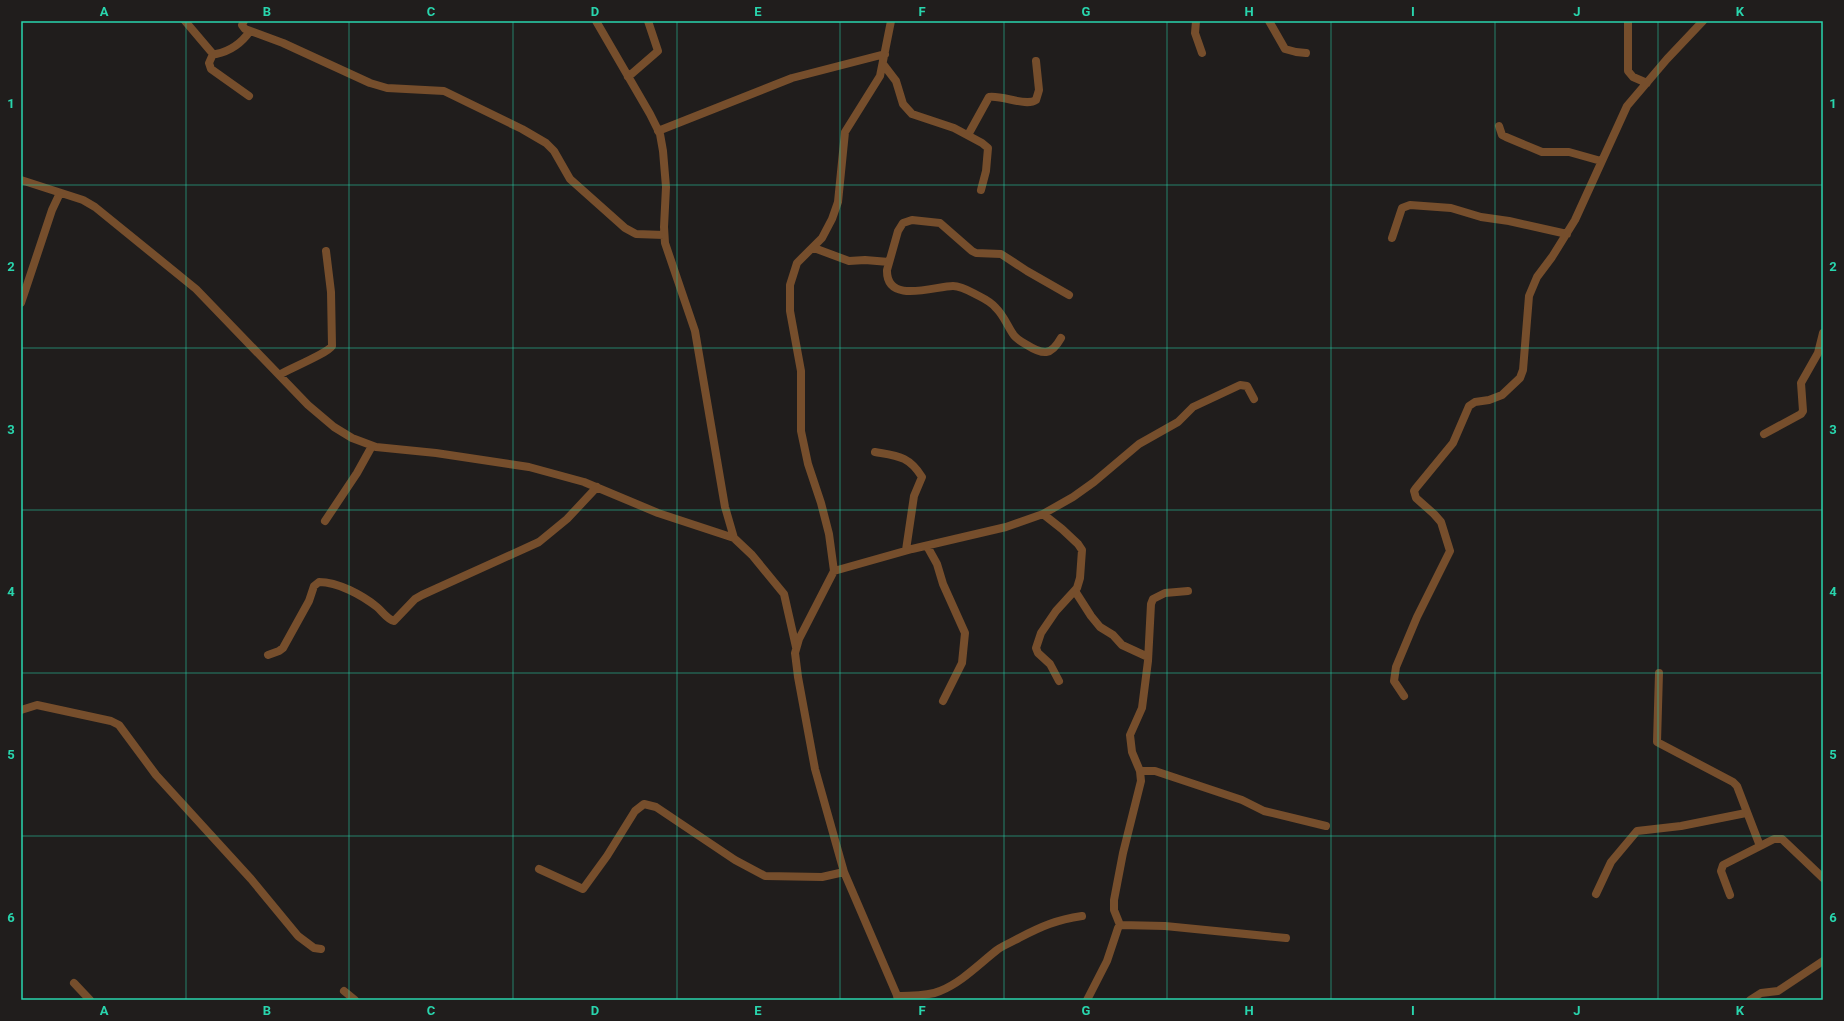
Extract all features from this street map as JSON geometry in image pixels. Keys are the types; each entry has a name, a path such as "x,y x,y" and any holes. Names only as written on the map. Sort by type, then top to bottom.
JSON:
{"street":[{"path":"185,21 213,54 219,54 233,49 244,41 250,31"},
{"path":"244,21 242,25 243,28 283,43 370,83 387,88 444,91 522,129 546,143 554,151 570,179 626,228 636,234 664,235"},
{"path":"596,21 658,131 663,151 666,187 664,235 695,330 726,507 734,538"},
{"path":"628,77 658,51 648,21"},
{"path":"796,648 834,571 824,515 802,441 800,424 801,371 790,311 789,295 793,274 802,257 814,248 822,238 832,220 838,202 845,132 880,76 891,21"},
{"path":"1196,21 1195,33 1202,53"},
{"path":"1269,21 1285,49 1306,53"},
{"path":"1628,21 1628,71 1633,77 1647,83"},
{"path":"1404,696 1394,681 1396,667 1417,617 1450,551 1441,522 1416,498 1414,491 1453,443 1469,406 1475,402 1489,400 1502,395 1520,378 1523,370 1527,310 1531,290 1537,277 1575,220 1627,106 1703,21"},
{"path":"213,54 209,67 249,96"},
{"path":"658,131 792,78 885,54"},
{"path":"968,135 989,98 998,97 1029,103 1036,100 1039,90 1036,61"},
{"path":"883,64 896,81 902,104 907,110 916,116 954,128 988,148 986,171 981,190"},
{"path":"1499,126 1502,135 1546,153 1570,152 1602,162"},
{"path":"21,180 83,200 95,207 196,289 308,405 334,427 352,438 372,446 436,453 523,466 584,482 658,513 734,538 752,555 784,594 796,648 798,677 815,769 844,872 898,998 939,992 949,987 979,966 1003,946 1044,925 1060,919 1082,916"},
{"path":"21,303 60,193"},
{"path":"1392,238 1402,208 1410,205 1451,208 1481,217 1509,221 1567,234"},
{"path":"1061,338 1051,351 1046,353 1038,352 1014,336 1002,314 985,298 962,288 952,286 922,291 900,289 890,282 887,274 889,262 898,231 903,223 912,220 936,221 963,241 972,251 976,253 1001,254 1069,295"},
{"path":"814,248 849,261 865,260 889,262"},
{"path":"279,375 293,366 328,351 332,346 331,292 326,251"},
{"path":"1764,434 1801,414 1803,411 1801,383 1818,353 1823,333"},
{"path":"834,571 906,550 1006,527 1043,514 1073,497 1094,482 1139,444 1178,422 1192,407 1240,385 1247,386 1254,399"},
{"path":"325,521 358,473 372,446"},
{"path":"875,452 906,458 912,463 922,477 914,496 906,550"},
{"path":"268,655 283,648 309,601 314,586 319,582 325,582 346,589 364,598 394,621 422,595 539,542 567,519 597,487"},
{"path":"1043,514 1062,529 1080,547 1082,554 1080,578 1075,591 1056,611 1041,633 1036,648 1038,653 1050,664 1060,681"},
{"path":"927,546 937,564 943,584 965,633 962,663 944,701"},
{"path":"1075,591 1100,627 1113,636 1122,645 1148,658"},
{"path":"1087,1000 1107,961 1120,925 1114,910 1114,900 1128,830 1141,781 1140,771 1133,757 1130,735 1142,708 1148,658 1150,609 1153,600 1165,593 1188,591"},
{"path":"1660,673 1657,742 1733,782 1736,786 1760,846"},
{"path":"21,710 33,705 53,707 111,721 119,725 156,775 251,879 298,936 314,948 321,949"},
{"path":"1140,771 1154,771 1242,800 1264,811 1326,826"},
{"path":"539,869 583,889 607,856 635,811 644,804 656,807 735,860 765,876 822,876 844,872"},
{"path":"1596,894 1611,862 1637,831 1681,826 1746,813"},
{"path":"1730,895 1721,868 1723,865 1774,839 1785,841 1823,878"},
{"path":"1120,925 1165,926 1286,938"},
{"path":"1750,1000 1761,993 1778,991 1823,961"},
{"path":"74,983 90,1000"},
{"path":"344,991 356,1000"}]}
